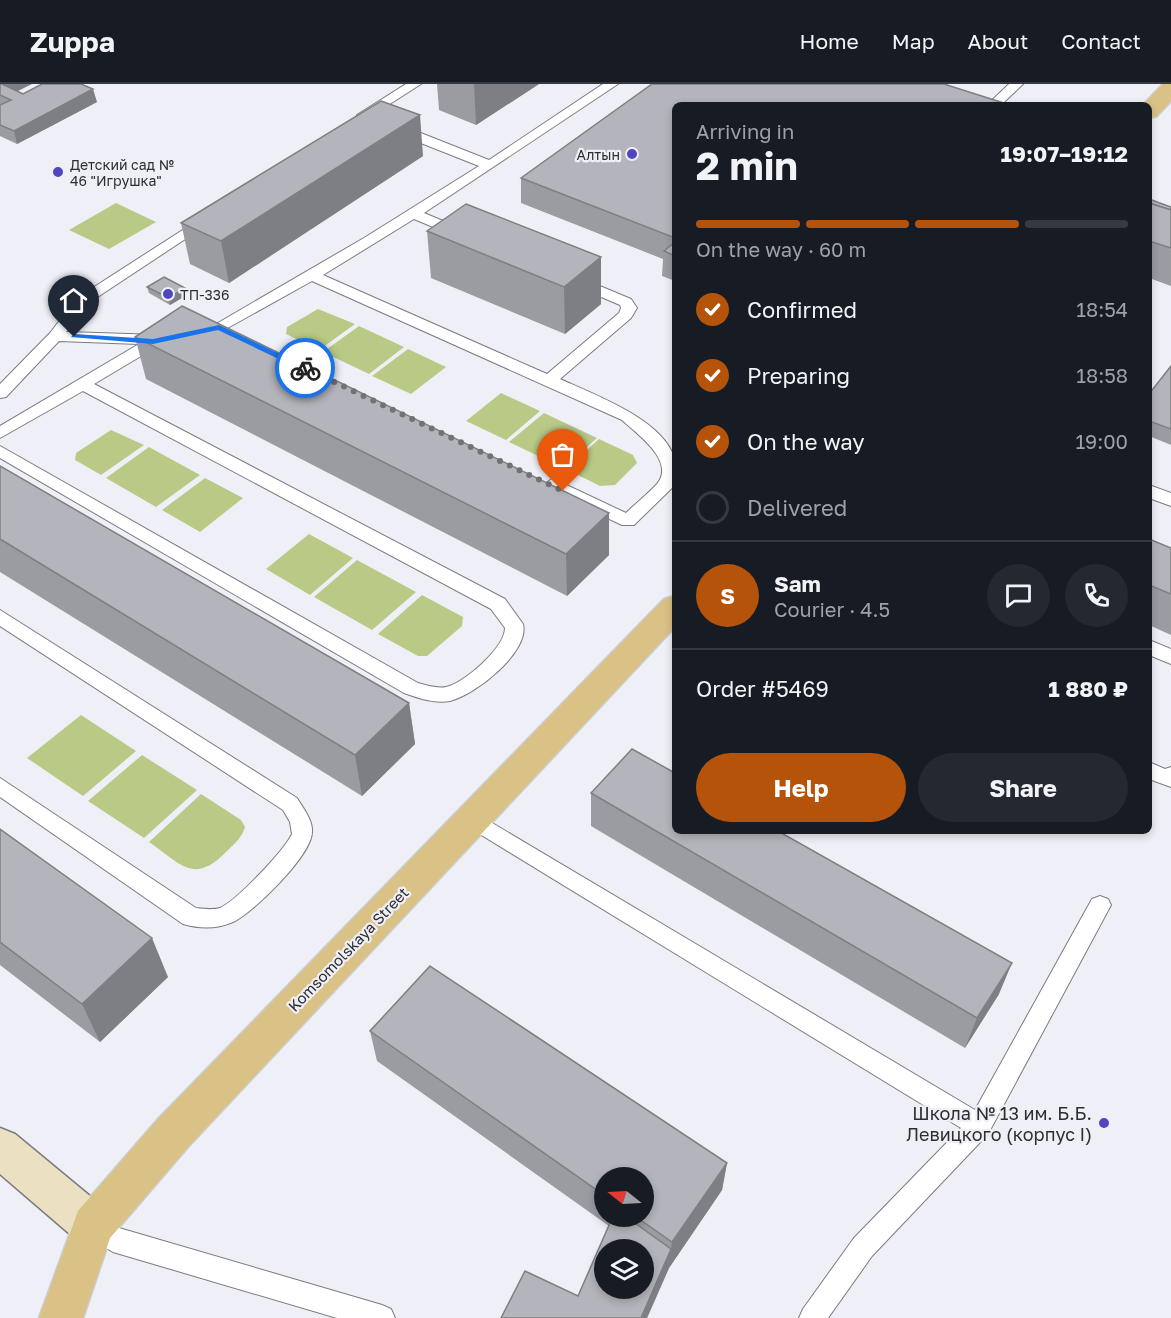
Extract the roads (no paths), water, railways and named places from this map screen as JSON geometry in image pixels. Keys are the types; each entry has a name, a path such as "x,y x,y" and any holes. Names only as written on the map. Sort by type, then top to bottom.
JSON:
{"main road":[{"path":"1152,108 1171,88"},
{"name":"Komsomolskaya Street","path":"61,1318 93,1226 173,1133 672,610"}],"street":[{"path":"0,1148 93,1226"}],"lane":[{"path":"415,84 357,119 490,165"},
{"path":"198,331 219,327 314,276 490,165 612,84"},
{"path":"996,102 1017,84"},
{"path":"0,393 55,336 82,301 222,208"},
{"path":"413,214 477,240"},
{"path":"548,381 626,315 629,308 626,302 562,275"},
{"path":"314,276 628,416 662,449 671,467 667,484 628,521 542,481"},
{"path":"219,327 240,338"},
{"path":"55,336 153,342"},
{"path":"0,434 153,342 176,336"},
{"path":"0,451 411,688 447,694 464,689 512,646 516,630 510,617 498,604 82,384"},
{"path":"1152,492 1171,500"},
{"path":"0,617 290,804 299,818 302,834 293,853 230,913 210,920 191,917 0,786"},
{"path":"1152,648 1171,657"},
{"path":"1152,772 1169,780 1171,776"},
{"path":"472,819 979,1126"},
{"path":"812,1318 863,1247 979,1126 1100,905"},
{"path":"93,1226 113,1239 382,1318"}],"place":[{"name":"Алтын","path":"632,154"},
{"name":"Детский сад № 46 \"Игрушка\"","path":"58,172"},
{"name":"ТП-336","path":"168,294"},
{"name":"Школа № 13 им. Б.Б. Левицкого (корпус I)","path":"1104,1123"}]}
